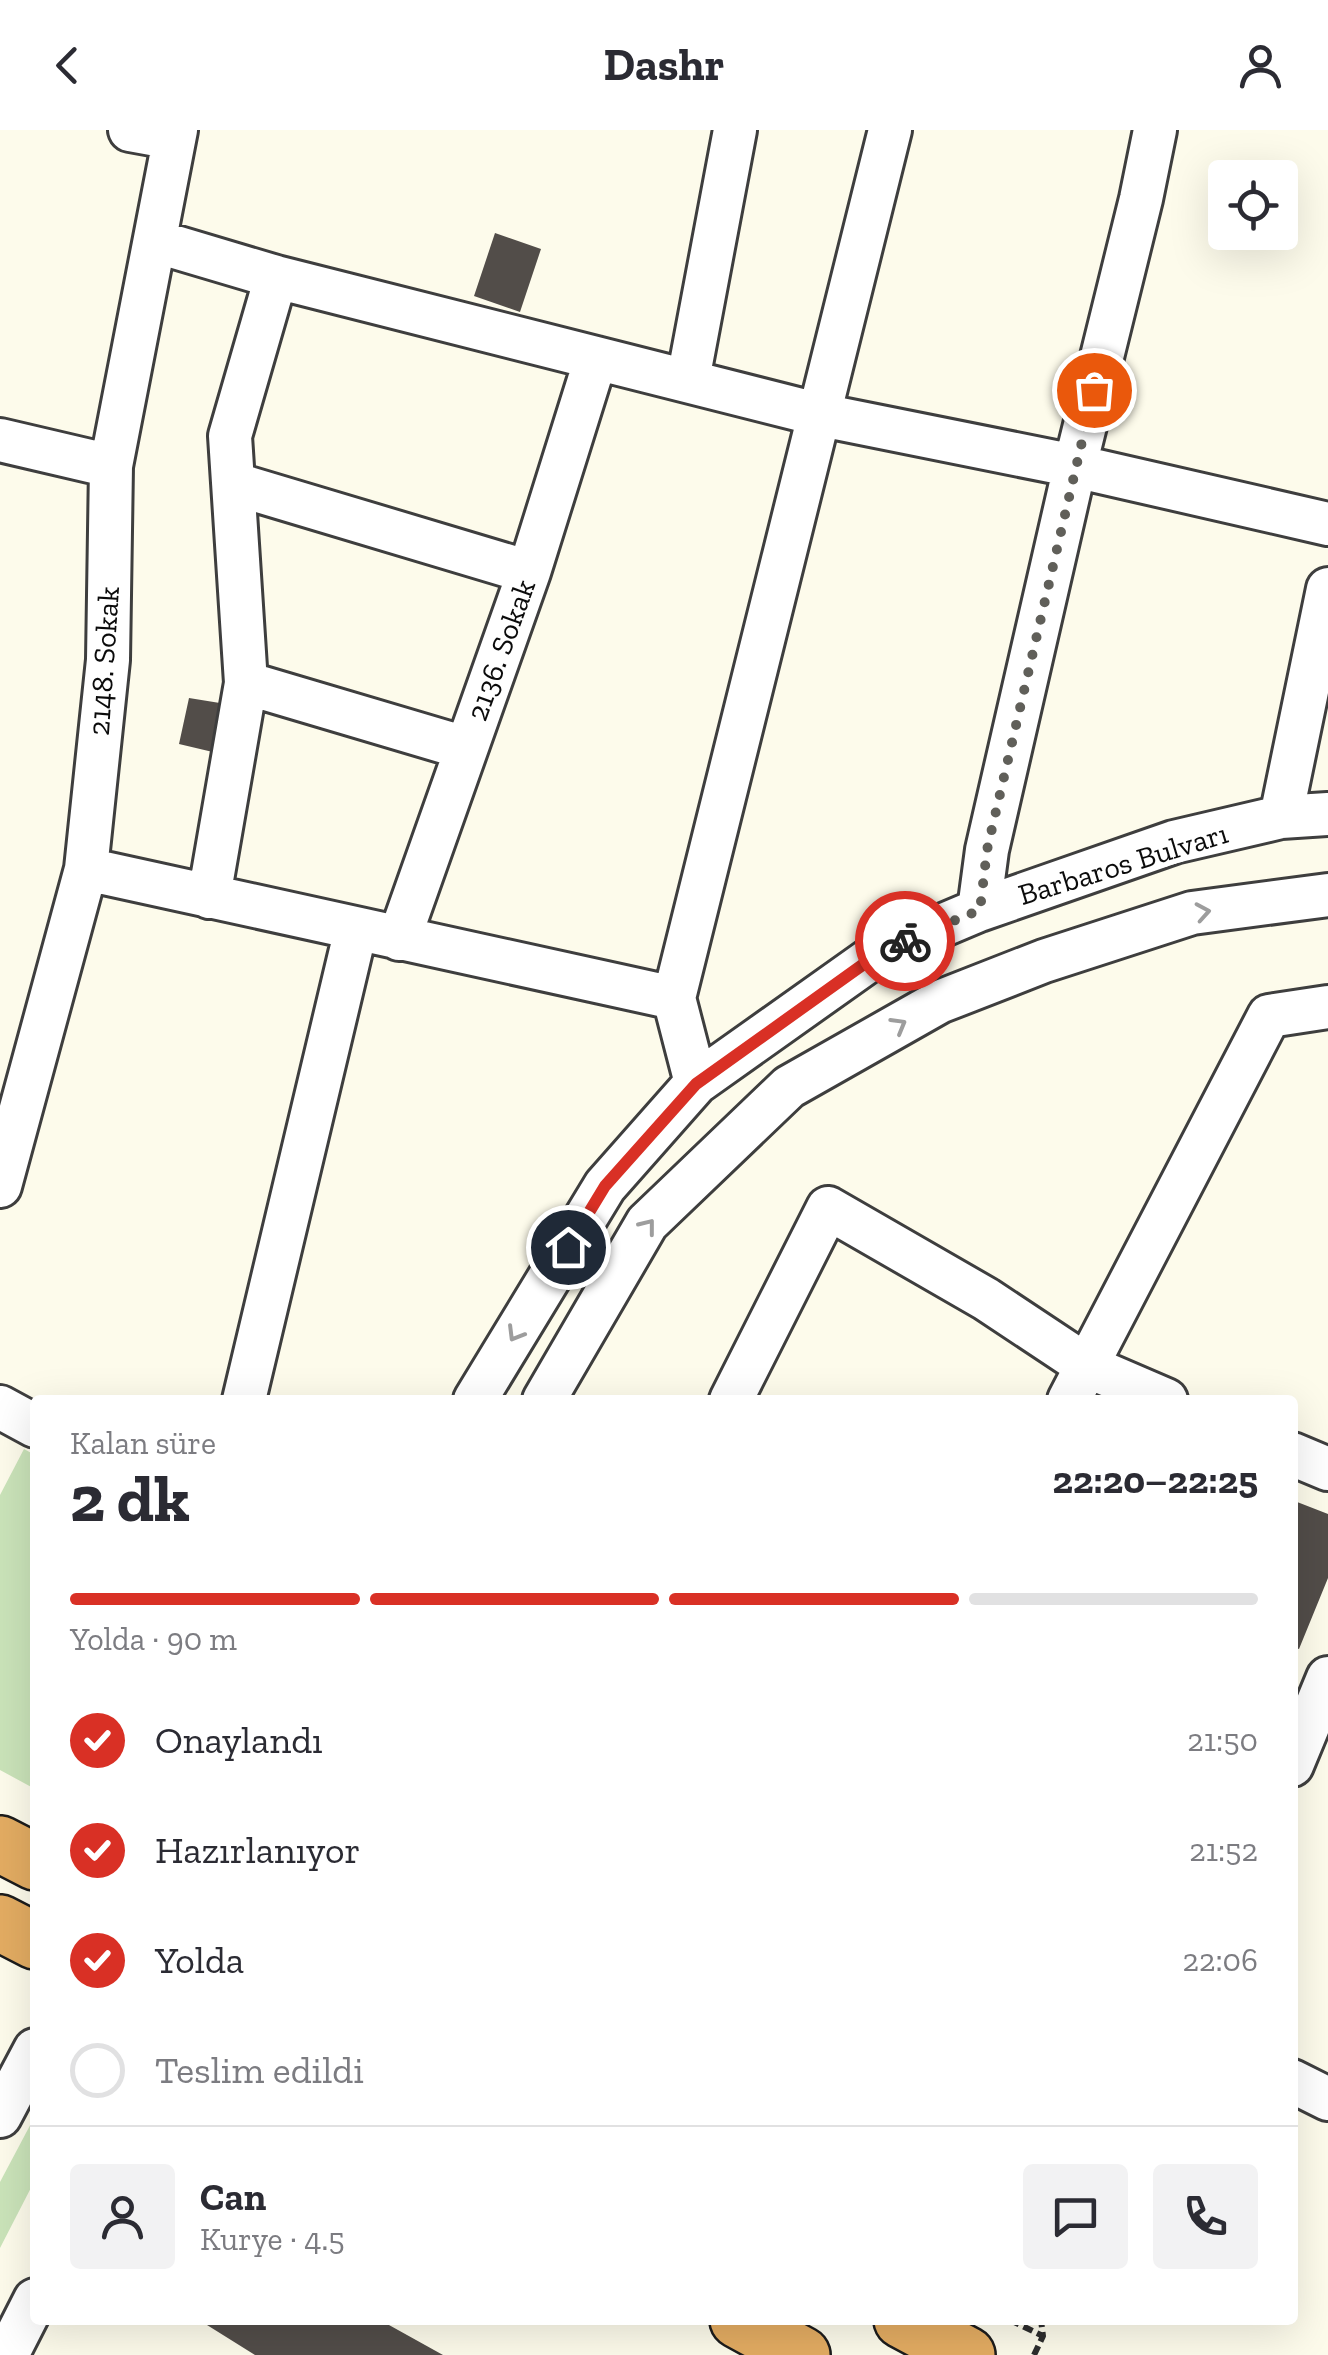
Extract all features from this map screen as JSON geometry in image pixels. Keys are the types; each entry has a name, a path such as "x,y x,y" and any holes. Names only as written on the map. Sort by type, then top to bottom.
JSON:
{"highway":[{"path":"0,1844 30,1859"},
{"path":"0,1922 30,1938"},
{"path":"747,2325 802,2355"},
{"path":"911,2325 967,2355"}],"street":[{"path":"130,130 175,134"},
{"path":"688,380 735,130"},
{"path":"696,1084 674,998 890,130"},
{"path":"980,910 987,850 1155,130"},
{"name":"2148. Sokak","path":"0,1186 86,869 108,660 111,466 175,134"},
{"path":"156,240 276,277 820,415 1075,466 1328,524"},
{"path":"210,898 246,683 230,436 276,277"},
{"name":"2136. Sokak","path":"400,939 529,572 596,358"},
{"path":"0,440 111,466"},
{"path":"235,484 529,572"},
{"path":"1280,818 1328,588"},
{"path":"246,683 465,748"},
{"name":"Barbaros Bulvarı","path":"478,1395 605,1186 696,1084 882,951 980,910 1174,842 1280,818 1328,814"},
{"path":"86,869 674,998"},
{"path":"547,1395 647,1224 790,1087 939,1002 1044,960 1192,913 1328,895"},
{"path":"245,1395 356,929"},
{"path":"1078,1383 1269,1016 1328,1007"},
{"path":"734,1395 828,1208 986,1299 1078,1383 1140,1395"},
{"path":"0,1408 30,1423"},
{"path":"1298,1456 1328,1469"},
{"path":"1298,1750 1328,1678"},
{"path":"0,2116 30,2059"},
{"path":"1298,2084 1328,2100"},
{"path":"7,2355 30,2310"}],"path":[{"path":"1020,2325 1043,2336"},
{"path":"1034,2355 1043,2336 1042,2325"}],"green space":[{"path":"24,1449 30,1452 30,1786 0,1770 0,1495"},
{"path":"30,2125 30,2190 0,2248 0,2182"}],"building":[{"path":"495,233 541,249 520,312 474,296"},
{"path":"189,698 226,704 217,753 179,744"},
{"path":"1298,1502 1328,1514 1328,1578 1299,1649"},
{"path":"207,2325 389,2325 443,2355 255,2355"}],"way so far":[{"path":"905,941 980,910 987,850 1094,390"}],"route":[{"path":"568,1247 605,1186 696,1084 882,951 905,941"}]}
